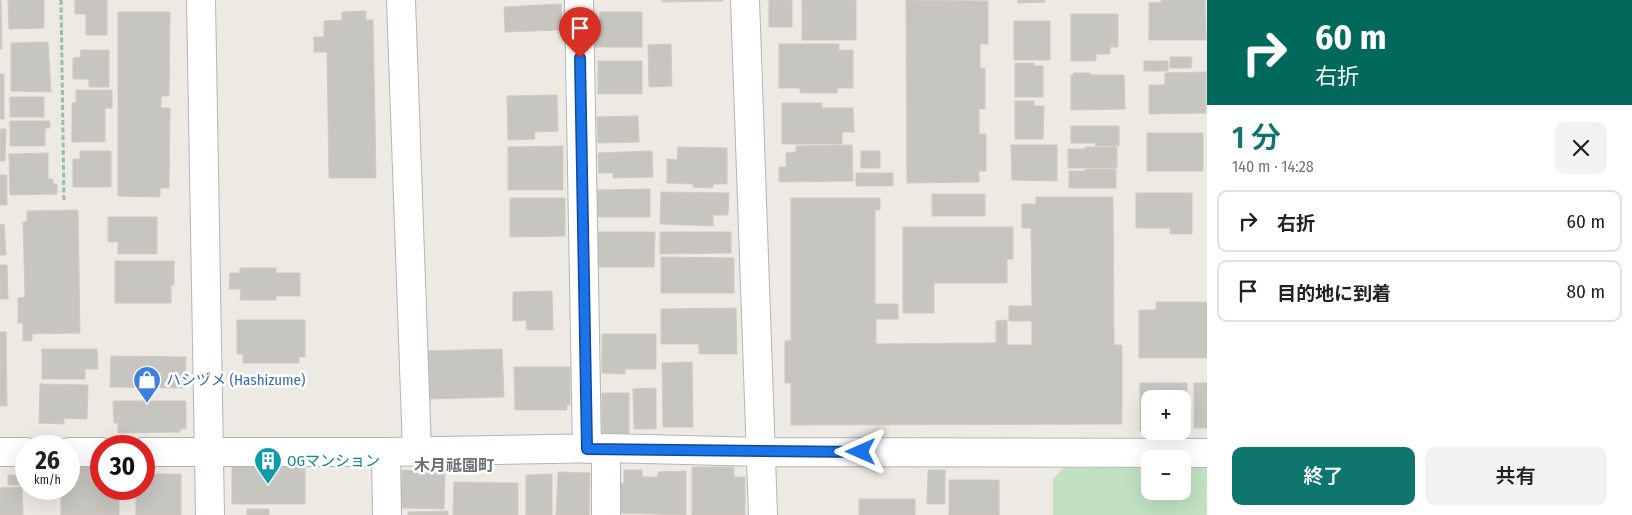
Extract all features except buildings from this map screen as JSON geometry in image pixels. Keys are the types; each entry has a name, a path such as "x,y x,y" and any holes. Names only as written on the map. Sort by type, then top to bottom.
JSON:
{"street":[{"path":"201,0 210,515"},
{"path":"401,0 417,451"},
{"path":"579,0 596,448 606,515"},
{"path":"745,0 763,515"},
{"path":"155,452 386,452 596,448 762,452 1207,453"},
{"path":"0,452 15,452"},
{"path":"386,452 387,515"}],"path":[{"path":"61,0 64,202"}],"green space":[{"path":"1063,468 1141,468 1141,500 1191,500 1191,468 1207,468 1207,515 1053,515 1053,479"}],"place":[{"name":"ハシヅメ (Hashizume)","path":"147,404"},
{"name":"OGマンション","path":"268,485"}],"district":[{"name":"木月祗園町","path":"454,465"}],"route":[{"path":"580,58 587,449 861,452"}]}
